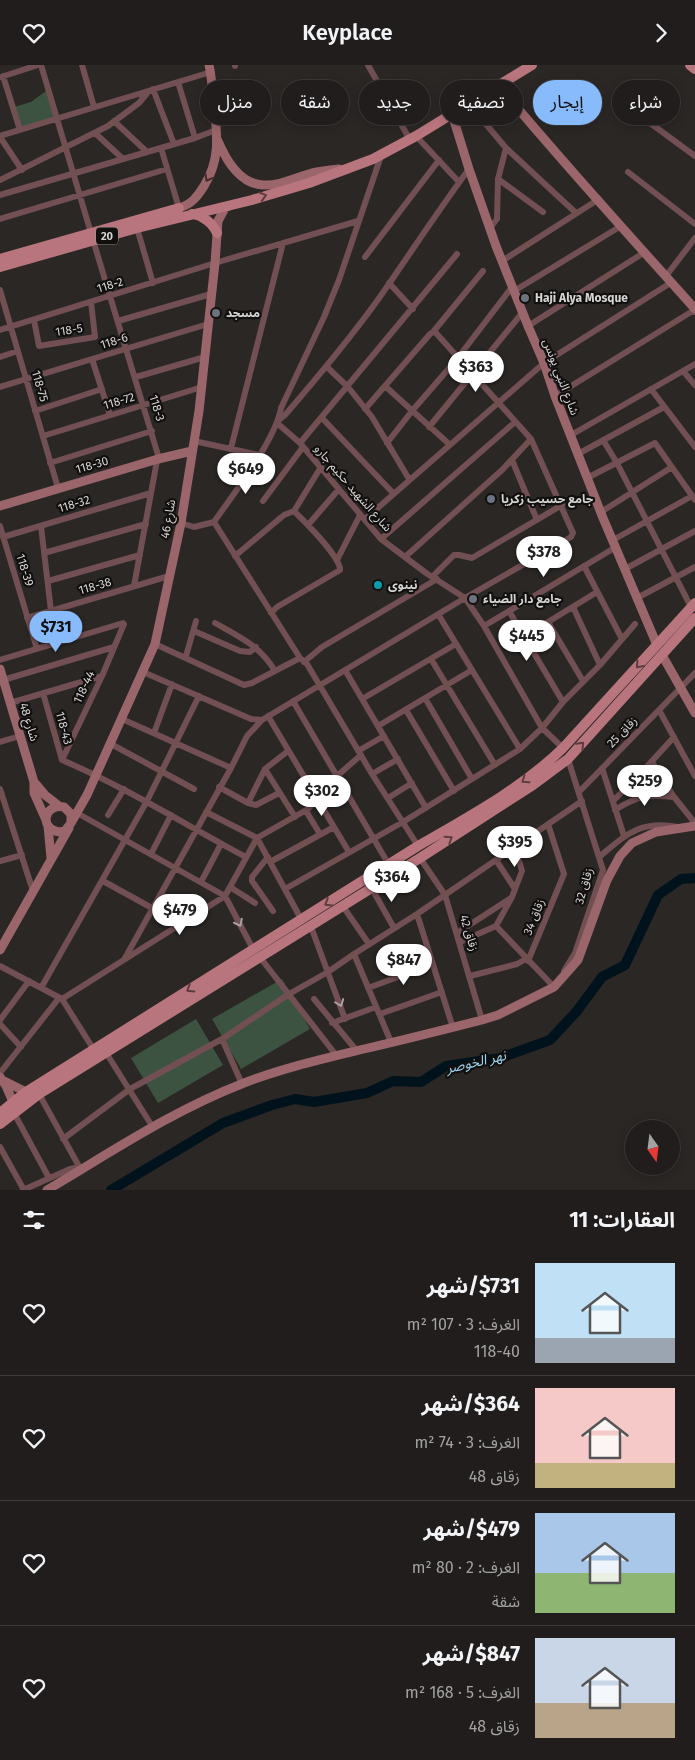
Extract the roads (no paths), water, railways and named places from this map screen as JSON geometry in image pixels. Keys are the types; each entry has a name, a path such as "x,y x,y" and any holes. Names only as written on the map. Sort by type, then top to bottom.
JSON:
{"main road":[{"path":"508,80 532,65"},
{"path":"690,65 695,69"},
{"path":"240,203 309,183 381,155 440,121"},
{"name":"20","path":"0,259 240,203"},
{"name":"20","path":"0,267 179,208"},
{"path":"191,214 202,216 214,227 217,233"},
{"path":"0,1124 26,1093 306,922 389,865 484,808 546,765 693,605"},
{"path":"306,922 342,905 420,858 533,785 568,759 695,619"},
{"path":"0,1113 39,1094 256,953"}],"street":[{"path":"20,130 2,77 40,65"},
{"name":"118-3","path":"40,65 158,450 158,459 134,586"},
{"path":"82,65 94,107"},
{"path":"368,65 413,137 439,160 459,182"},
{"path":"22,170 1,135 178,82 210,69 216,133 215,161 212,174 192,203 179,208 161,148"},
{"path":"178,82 195,138"},
{"path":"0,181 95,133 138,103 151,90"},
{"path":"151,90 174,144"},
{"path":"523,115 621,226 693,303"},
{"path":"114,121 147,152"},
{"name":"شارع النبي يونس","path":"455,125 469,169 522,313 544,363 587,478 657,645"},
{"path":"486,125 506,148 576,213"},
{"path":"653,125 695,156"},
{"path":"95,133 123,159"},
{"path":"0,195 216,133"},
{"path":"216,133 224,155 231,166 246,178 258,184 273,185 314,173 346,168"},
{"path":"490,227 498,219 498,179 506,148"},
{"path":"278,421 280,408 324,317 381,155"},
{"path":"365,257 439,160"},
{"path":"0,219 168,169"},
{"path":"181,523 194,527 214,522 259,455 278,421 327,367 469,169"},
{"path":"628,172 695,224"},
{"path":"498,179 543,212"},
{"path":"502,261 599,199"},
{"name":"شارع 46","path":"0,950 88,795 155,643 181,523 194,441 202,387 220,215 225,208 240,203"},
{"name":"118-2","path":"0,330 358,221"},
{"path":"387,443 513,289 621,226"},
{"path":"137,228 153,283"},
{"path":"337,560 362,517 410,479 544,363 669,279 695,238"},
{"path":"231,448 284,243"},
{"path":"528,326 645,252"},
{"path":"262,501 301,445 457,254"},
{"path":"365,409 433,332 483,271"},
{"path":"389,283 413,309"},
{"name":"118-75","path":"0,290 58,488"},
{"path":"118,321 211,294"},
{"name":"118-5","path":"34,320 39,346 94,337 90,303"},
{"path":"555,396 692,312 695,313"},
{"path":"429,427 522,313"},
{"name":"118-6","path":"0,387 208,324"},
{"path":"125,958 247,736 265,718 571,537 573,533 531,439 457,359 436,333 433,332"},
{"path":"0,357 18,351"},
{"path":"136,377 205,357"},
{"path":"92,359 110,415"},
{"path":"570,435 695,365"},
{"path":"327,367 348,387 365,409 410,479"},
{"path":"684,371 695,385"},
{"path":"386,386 449,444"},
{"name":"118-72","path":"43,436 202,387"},
{"path":"35,411 102,389"},
{"path":"651,389 695,447"},
{"path":"578,454 664,407"},
{"path":"322,419 393,493"},
{"name":"شارع الشهيد حكيم جارو","path":"278,421 321,467 381,539 465,598"},
{"path":"381,539 516,422"},
{"path":"50,463 152,431"},
{"path":"405,557 512,460 531,439"},
{"path":"194,441 259,455"},
{"path":"603,441 617,463 675,577 693,605"},
{"path":"484,626 584,566 647,521 694,498 655,443 587,478"},
{"name":"118-30","path":"0,506 158,459 192,451"},
{"path":"512,460 537,520"},
{"path":"235,556 284,515 294,511 321,467"},
{"path":"601,512 672,467"},
{"path":"308,525 339,489"},
{"name":"118-32","path":"3,537 151,493"},
{"path":"155,643 244,685 252,683 302,660 434,578 454,555 472,558 562,505"},
{"path":"271,613 277,607 340,570 337,560 294,511"},
{"path":"214,522 271,613 320,685 372,774 418,847"},
{"path":"44,553 146,524"},
{"name":"118-39","path":"0,526 37,649"},
{"path":"41,526 52,611"},
{"path":"625,569 695,531"},
{"path":"48,581 140,555"},
{"path":"584,566 622,639"},
{"path":"637,598 695,567"},
{"name":"118-38","path":"28,618 169,576"},
{"path":"523,635 597,592"},
{"path":"465,598 484,626 542,728 563,748"},
{"path":"573,607 600,665"},
{"path":"509,611 564,702"},
{"path":"438,614 520,749"},
{"path":"186,656 196,621"},
{"path":"548,622 583,681"},
{"path":"216,623 256,647 266,657 275,671"},
{"path":"285,889 403,822 520,749 600,665 635,623"},
{"name":"118-44","path":"37,649 124,624 62,761"},
{"path":"194,631 240,651 250,651 256,647"},
{"path":"362,699 456,644"},
{"path":"3,683 114,647"},
{"path":"0,660 37,649"},
{"path":"662,655 695,713"},
{"path":"431,659 495,765"},
{"name":"شارع 48","path":"0,669 34,782 34,793 47,823 52,858"},
{"path":"345,670 426,807"},
{"path":"378,726 472,670"},
{"path":"143,672 251,719 265,718"},
{"name":"زقاق 25","path":"579,792 695,673"},
{"path":"10,703 102,676"},
{"path":"154,733 172,684"},
{"name":"118-43","path":"43,693 62,761 97,775 148,801 246,857"},
{"path":"41,988 148,801 199,696"},
{"path":"426,698 472,779"},
{"path":"293,701 389,865"},
{"path":"406,710 454,791"},
{"path":"659,710 695,776"},
{"path":"265,718 288,751 348,852"},
{"path":"122,719 231,768"},
{"path":"0,741 20,736"},
{"path":"1,1077 21,1047 60,999 225,896 257,838 306,811 360,753 384,736"},
{"path":"613,801 674,737"},
{"path":"111,744 194,789"},
{"path":"248,803 265,769 288,751"},
{"path":"372,774 398,759"},
{"name":"زقاق 32","path":"554,987 574,953 603,870 568,759"},
{"path":"47,1190 152,1126 242,1084 276,1071 336,1055 482,1020 498,1015 554,987 578,960 607,880 620,856 632,843 656,832 695,825 674,797 652,762"},
{"path":"602,768 624,836"},
{"path":"265,769 295,817"},
{"path":"34,782 41,791 62,807 71,814 70,825 65,831 55,831 47,823 46,816 51,809 62,807 79,801 88,795"},
{"path":"388,798 412,783"},
{"path":"220,787 248,803 256,805 280,793"},
{"path":"0,789 33,891"},
{"path":"108,815 124,789"},
{"path":"615,810 639,797 652,795 674,797"},
{"path":"63,1139 130,1089 222,1039 288,994 328,972 417,914 582,801"},
{"path":"306,811 320,834"},
{"path":"206,812 257,838 285,889 306,922 328,972 345,1019"},
{"path":"77,813 225,896 256,953 336,1055"},
{"path":"151,854 171,815"},
{"name":"زقاق 34","path":"527,960 564,874 548,824"},
{"path":"599,857 624,836 641,827 661,824 680,827"},
{"path":"273,911 252,881 252,877 269,859 334,827"},
{"path":"201,882 221,843"},
{"path":"460,942 496,926 512,897 522,871 515,847"},
{"path":"0,861 22,855"},
{"name":"زقاق 42","path":"420,858 445,895 482,1020"},
{"path":"496,860 515,889"},
{"path":"603,870 607,880"},
{"path":"103,881 152,908"},
{"path":"230,887 255,903"},
{"path":"371,887 394,928"},
{"path":"457,933 512,897"},
{"path":"342,905 369,944"},
{"path":"417,914 453,1028"},
{"path":"496,926 554,987"},
{"path":"354,954 391,1042"},
{"path":"470,976 527,960"},
{"path":"368,988 433,964"},
{"path":"0,966 60,999 94,1050"},
{"path":"21,1047 0,1022 29,981"},
{"path":"380,1015 442,992"},
{"path":"314,999 356,1051"},
{"path":"332,1023 376,1007"},
{"path":"222,1039 242,1084"},
{"path":"105,1051 152,1126"},
{"path":"1,1077 26,1093"},
{"path":"1,1077 49,1178"},
{"path":"39,1094 81,1170"},
{"path":"0,1147 23,1190 75,1168 81,1170"}],"waterway":[{"name":"نهر الخوصر","path":"111,1190 223,1123 272,1105 295,1099 314,1102 367,1093 393,1081 421,1082 446,1066 500,1058 550,1040 577,1011 602,977 625,965 658,895 681,879 695,878"}],"place":[{"name":"Haji Alya Mosque","path":"525,298"},
{"name":"مسجد","path":"216,313"},
{"name":"جامع حسيب زكريا","path":"491,499"},
{"name":"نينوى","path":"378,585"},
{"name":"جامع دار الضياء","path":"473,599"}]}
